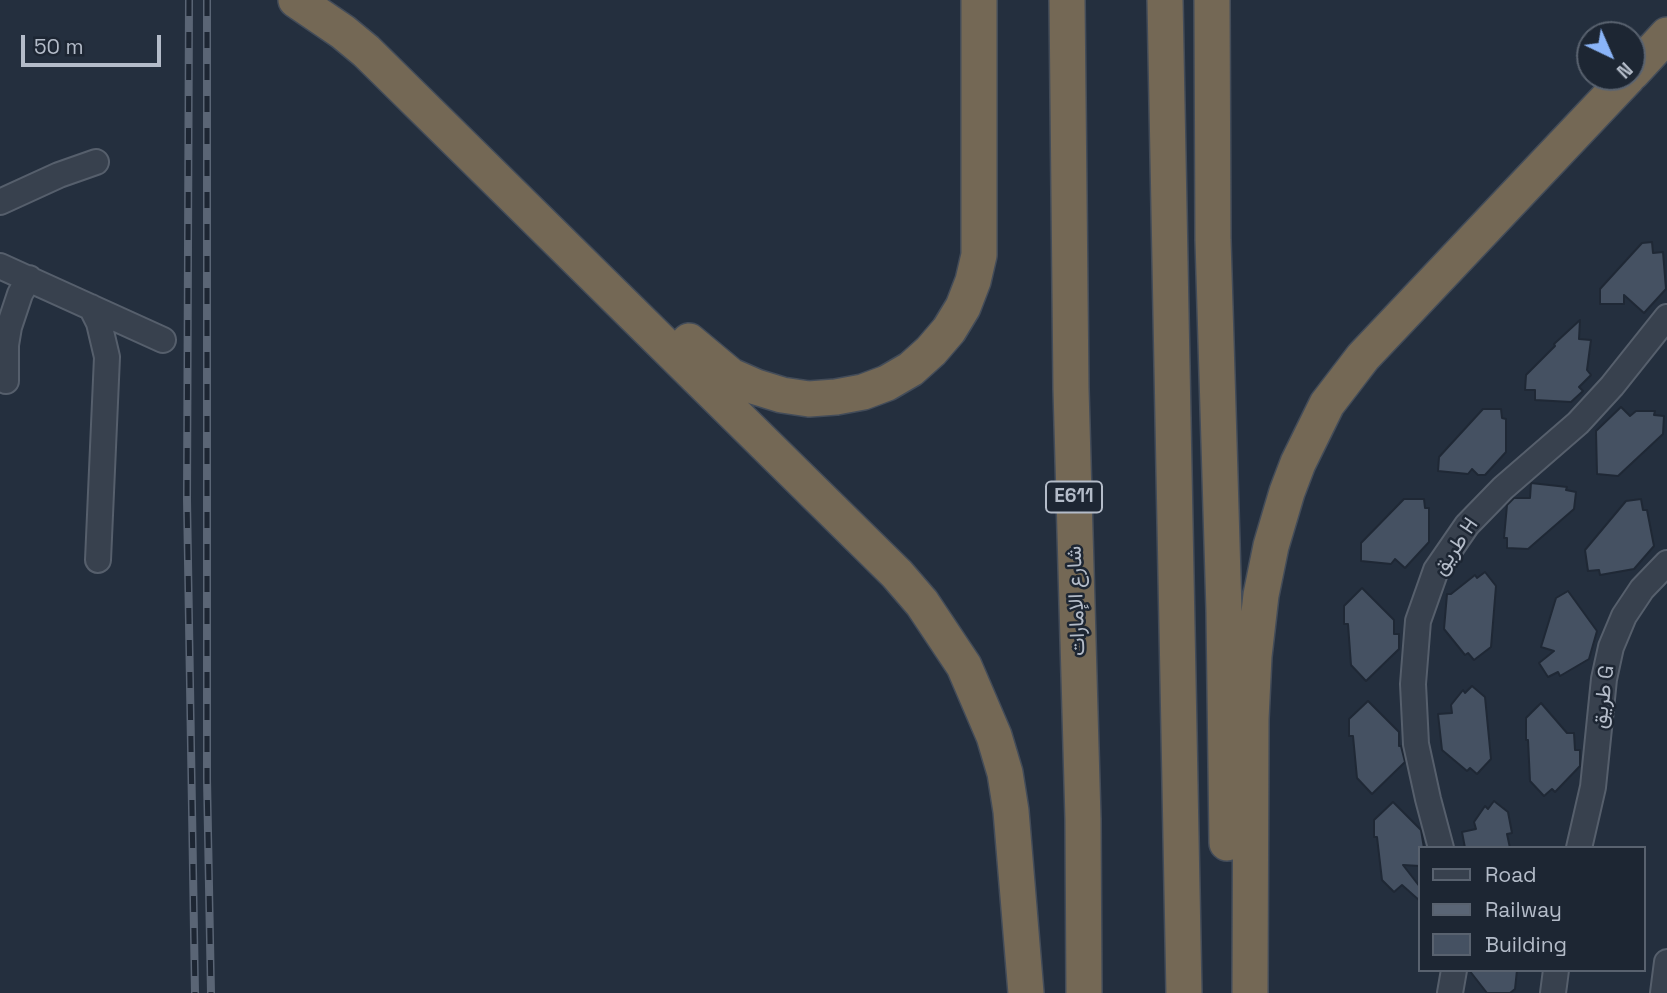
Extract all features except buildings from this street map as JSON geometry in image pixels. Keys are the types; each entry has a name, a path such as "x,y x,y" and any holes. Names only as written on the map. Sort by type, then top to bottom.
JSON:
{"highway":[{"path":"296,0 366,51 897,574 922,603 944,634 981,701 1004,773 1012,811 1026,993"},
{"path":"461,144 503,163 532,184 689,341 731,376 782,395 809,399 863,392 887,383 911,369 932,351 963,307 973,281 979,255 980,227 979,0"},
{"name":"شارع الإمارات","path":"1067,0 1071,389 1083,820 1084,993"},
{"path":"1165,0 1184,993"},
{"path":"1212,0 1213,240 1224,611 1228,993"},
{"path":"1213,240 1231,160 1229,0"},
{"path":"1646,58 1667,35"},
{"path":"1250,993 1251,719 1254,656 1261,596 1272,546 1298,463 1327,404 1363,357 1615,91"}],"street":[{"path":"0,202 47,180 96,162"},
{"path":"0,266 163,340"},
{"path":"6,380 9,327 20,294 29,278"},
{"path":"91,307 99,323 107,357 98,560"},
{"name":"طريق H","path":"1440,846 1416,744 1413,684 1418,621 1436,570 1467,525 1503,488 1578,423 1612,386 1667,317"},
{"name":"طريق G","path":"1578,846 1593,787 1604,679 1612,647 1624,616 1642,589 1667,563"},
{"path":"1663,993 1667,962"},
{"path":"1450,993 1454,972"},
{"path":"1553,993 1556,972"}],"railway":[{"path":"189,0 187,499 195,993"},
{"path":"207,0 207,779 211,993"}]}
